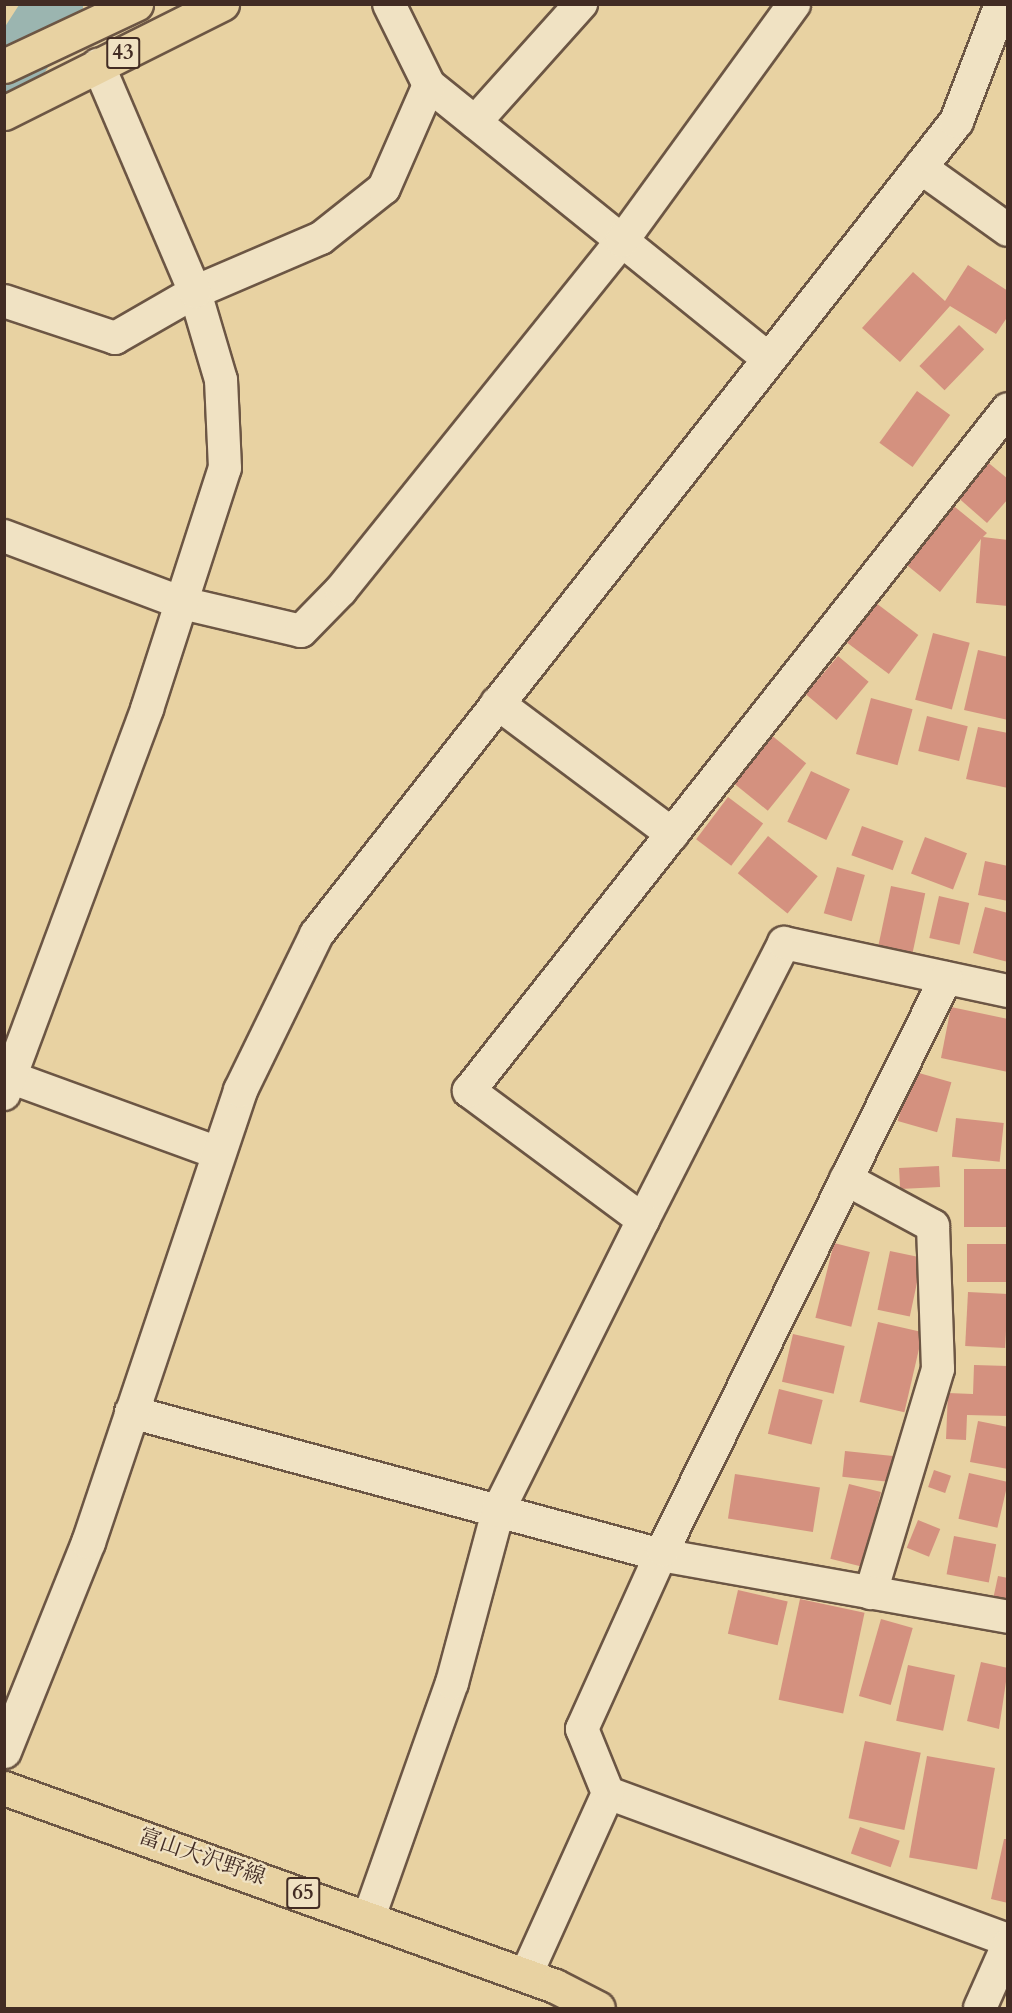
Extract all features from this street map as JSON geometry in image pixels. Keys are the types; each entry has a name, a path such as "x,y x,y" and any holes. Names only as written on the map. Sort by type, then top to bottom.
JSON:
{"main road":[{"name":"43","path":"4,66 136,4"},
{"name":"43","path":"15,108 222,4"},
{"name":"富山大沢野線","path":"4,1788 526,1975 598,2008"}],"street":[{"path":"389,4 429,85 768,359"},
{"path":"474,122 581,4"},
{"path":"4,536 182,603 301,631 341,590 622,241 794,4"},
{"path":"4,1751 88,1542 240,1090 316,934 956,121 1000,4"},
{"path":"98,65 195,292 221,380 225,468 182,603 6,1082 218,1153"},
{"path":"4,300 115,338 195,292 321,238 384,188 429,85"},
{"path":"920,167 1008,230"},
{"path":"643,1220 468,1091 1008,409"},
{"path":"497,703 672,834"},
{"path":"369,1917 452,1683 498,1511 784,943 1008,992"},
{"path":"526,1975 608,1793 582,1729 661,1555 946,978"},
{"path":"846,1179 933,1226 938,1369 871,1593"},
{"path":"130,1412 661,1555 1008,1617"},
{"path":"608,1793 1008,1940"},
{"path":"980,2008 1008,1945"}],"building":[{"path":"968,265 1008,291 1008,316 996,334 950,306 900,362 862,328 913,272 945,301"},
{"path":"959,325 984,349 945,390 919,366"},
{"path":"917,391 950,415 913,467 879,443"},
{"path":"985,460 1008,479 1008,499 987,523 955,495"},
{"path":"950,503 987,533 983,537 1008,540 1008,606 976,603 981,539 940,592 903,562"},
{"path":"876,603 918,635 889,674 847,642"},
{"path":"933,633 970,643 952,709 915,700"},
{"path":"978,650 1008,657 1008,720 964,710"},
{"path":"838,656 869,682 837,720 806,694"},
{"path":"871,698 913,709 898,765 856,754"},
{"path":"927,716 968,726 959,761 918,751"},
{"path":"978,727 1008,733 1008,788 966,779"},
{"path":"765,730 806,763 768,811 727,777"},
{"path":"811,771 850,789 826,840 787,822"},
{"path":"728,797 763,823 731,866 696,839"},
{"path":"862,826 903,841 893,870 851,855"},
{"path":"768,836 818,876 788,914 738,873"},
{"path":"925,837 967,853 953,890 911,873"},
{"path":"985,861 1008,866 1008,901 978,895"},
{"path":"837,867 865,875 852,921 824,913"},
{"path":"891,886 925,893 913,953 878,946"},
{"path":"939,896 969,903 960,945 929,938"},
{"path":"985,907 1008,913 1008,962 973,953"},
{"path":"951,1007 1008,1019 1008,1072 941,1058"},
{"path":"912,1071 951,1082 937,1132 898,1121"},
{"path":"956,1118 1004,1123 1000,1162 952,1157"},
{"path":"939,1166 940,1187 900,1189 899,1168"},
{"path":"964,1169 1008,1169 1008,1227 964,1227"},
{"path":"834,1243 870,1252 851,1327 815,1318"},
{"path":"967,1244 1008,1244 1008,1282 967,1282"},
{"path":"890,1251 922,1258 910,1317 878,1310"},
{"path":"968,1292 1008,1294 1005,1348 965,1346"},
{"path":"878,1322 923,1332 904,1412 860,1402"},
{"path":"793,1334 845,1346 834,1394 782,1382"},
{"path":"974,1365 1008,1366 1008,1416 967,1415 966,1440 946,1439 948,1393 973,1394"},
{"path":"779,1389 823,1400 812,1445 768,1434"},
{"path":"978,1421 1008,1427 1008,1469 970,1462"},
{"path":"845,1451 898,1457 895,1482 842,1477"},
{"path":"934,1470 951,1476 945,1493 928,1487"},
{"path":"969,1473 1008,1482 997,1528 958,1519"},
{"path":"735,1474 820,1487 813,1532 728,1518"},
{"path":"849,1484 881,1492 862,1567 830,1559"},
{"path":"918,1520 940,1529 929,1557 907,1548"},
{"path":"954,1536 996,1544 989,1582 947,1574"},
{"path":"998,1576 1008,1578 1008,1607 992,1604"},
{"path":"738,1590 788,1601 778,1645 728,1634"},
{"path":"800,1599 865,1613 843,1713 779,1700"},
{"path":"881,1619 913,1628 891,1705 859,1696"},
{"path":"981,1662 1008,1668 999,1729 967,1721"},
{"path":"908,1665 955,1675 943,1731 896,1721"},
{"path":"865,1741 921,1753 904,1830 849,1818"},
{"path":"927,1756 995,1768 977,1869 909,1857"},
{"path":"860,1827 900,1841 891,1867 851,1853"},
{"path":"1004,1839 1008,1839 1008,1903 991,1899"}],"waterway":[{"path":"4,82 54,4"}]}
